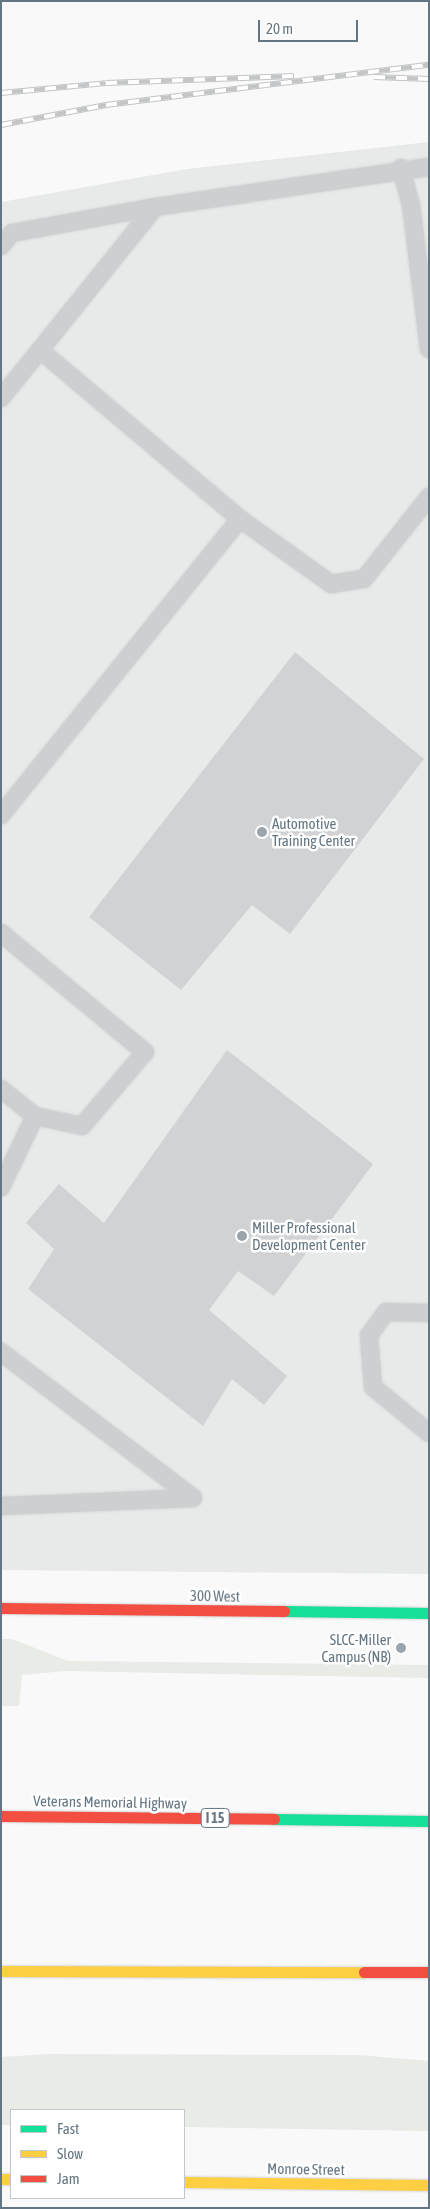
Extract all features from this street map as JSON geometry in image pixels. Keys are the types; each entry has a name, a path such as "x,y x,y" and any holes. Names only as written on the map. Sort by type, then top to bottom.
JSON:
{"main road":[{"name":"300 West","path":"1,1608 429,1613"},
{"name":"Veterans Memorial Highway","path":"1,1816 429,1821"},
{"path":"1,1971 429,1972"},
{"name":"Monroe Street","path":"185,2182 429,2186"}],"lane":[{"path":"1,246 12,233 155,207 401,168 429,167"},
{"path":"401,168 411,205 429,349"},
{"path":"1,398 155,207"},
{"path":"40,350 240,518 331,584 364,579 429,497"},
{"path":"1,815 240,518"},
{"path":"1,933 145,1052 82,1126 35,1116 1,1088"},
{"path":"1,1186 35,1116"},
{"path":"429,1313 386,1312 369,1335 373,1387 429,1434"},
{"path":"1,1352 192,1498 1,1506"}],"shaded area":[{"path":"429,142 429,1574 1,1570 1,202 187,169"},
{"path":"1,1639 12,1639 68,1661 429,1665 429,1678 65,1671 22,1675 19,1706 1,1706"},
{"path":"49,2054 359,2055 429,2061 429,2131 185,2127 185,2109 10,2109 10,2125 1,2125 1,2057"}],"building":[{"name":"Automotive Training Center","path":"295,652 424,759 290,934 252,905 181,990 89,917"},
{"name":"Miller Professional Development Center","path":"227,1050 373,1164 274,1296 238,1271 209,1310 287,1376 264,1405 232,1379 203,1426 28,1289 54,1249 26,1223 59,1184 104,1223"}],"railway":[{"path":"1,125 106,105 429,65"},
{"path":"1,93 106,83 294,76"},
{"path":"374,77 429,79"}],"traffic: fast":[{"path":"284,1611 429,1613"},
{"path":"274,1819 429,1821"}],"traffic: slow":[{"path":"1,1971 364,1972"},
{"path":"1,2179 10,2179"},
{"path":"185,2182 429,2185"}],"traffic: jam":[{"path":"1,1608 284,1611"},
{"path":"1,1816 274,1819"},
{"path":"364,1972 429,1972"}],"place":[{"name":"Automotive Training Center","path":"262,832"},
{"name":"Miller Professional Development Center","path":"242,1236"},
{"name":"SLCC-Miller Campus (NB)","path":"401,1648"}]}
